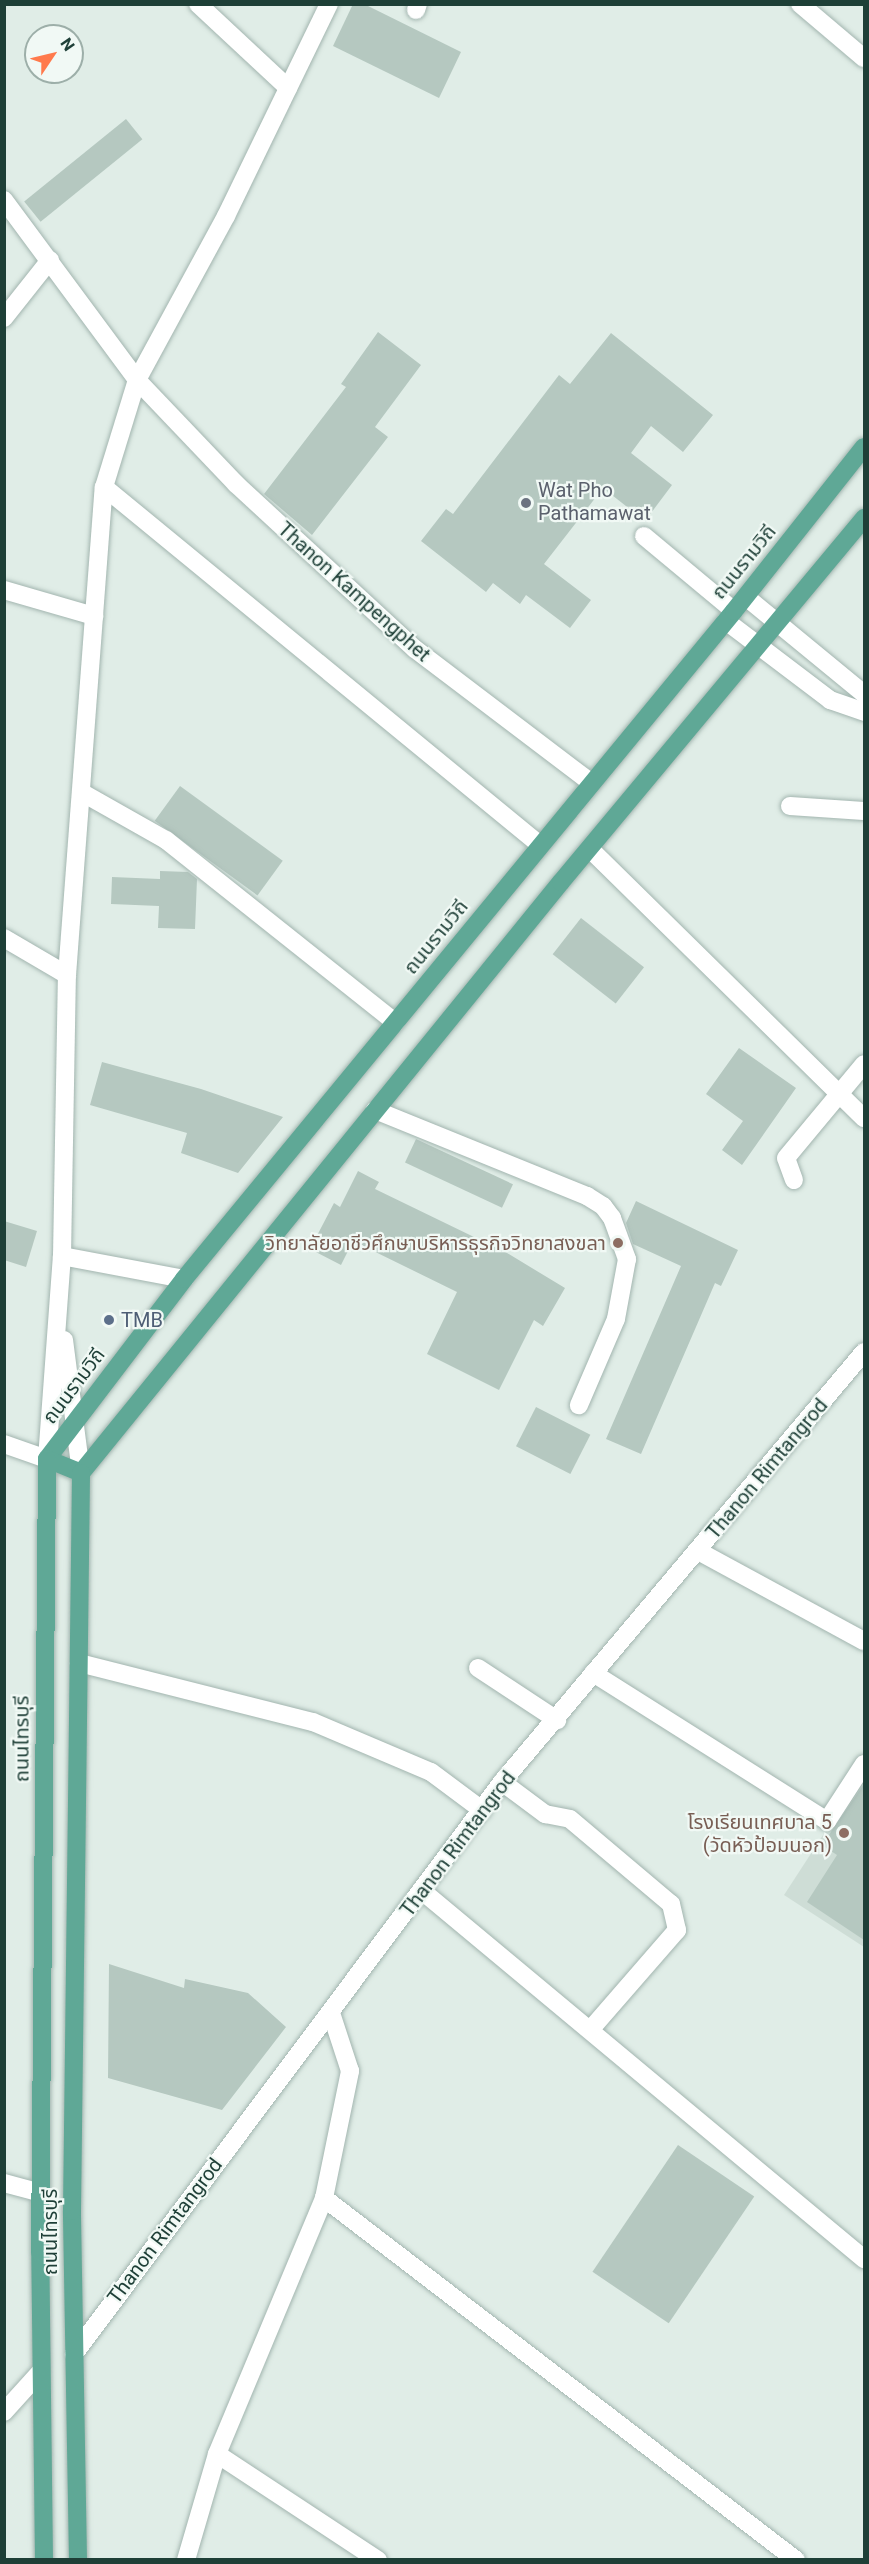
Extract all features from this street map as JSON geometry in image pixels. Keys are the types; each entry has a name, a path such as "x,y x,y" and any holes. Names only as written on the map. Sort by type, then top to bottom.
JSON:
{"main road":[{"name":"ถนนรามวิถี","path":"46,1459 184,1279 590,782 746,597 864,447"},
{"path":"46,1459 81,1473 375,1110 759,648 864,518"},
{"name":"ถนนไทรบุรี","path":"44,2559 41,2193 46,1459"},
{"name":"ถนนไทรบุรี","path":"78,2559 72,2211 81,1473"}],"street":[{"path":"198,4 288,88"},
{"path":"4,1444 46,1459 62,1256 67,975 104,487 137,380 226,216 329,4"},
{"path":"800,4 864,58"},
{"name":"Thanon Kampengphet","path":"4,200 137,380 236,484 415,649 590,782"},
{"path":"4,318 50,260"},
{"path":"104,487 540,845"},
{"path":"644,536 730,616 759,648 830,700 864,711"},
{"path":"4,590 94,616"},
{"path":"746,597 864,693"},
{"path":"81,792 166,840 395,1022"},
{"path":"790,806 864,812"},
{"path":"590,849 864,1118"},
{"path":"4,938 67,975"},
{"path":"794,1180 786,1158 864,1064"},
{"path":"375,1110 587,1197 603,1206 612,1218 627,1259 616,1319 579,1405"},
{"path":"62,1256 184,1279"},
{"path":"59,1303 81,1473"},
{"name":"Thanon Rimtangrod","path":"74,2354 331,2013 501,1782 557,1720 593,1673 864,1352"},
{"path":"698,1551 864,1641"},
{"path":"79,1663 313,1722 431,1772 482,1810"},
{"path":"478,1668 557,1720"},
{"path":"593,1673 827,1821 864,1764"},
{"path":"501,1782 545,1814 570,1819 671,1904 677,1930 591,2029"},
{"path":"421,1890 591,2029 864,2259"},
{"path":"186,2559 217,2454 324,2198 350,2071 331,2013"},
{"path":"4,2183 41,2193"},
{"path":"324,2198 796,2559"},
{"path":"4,2412 41,2371"},
{"path":"217,2454 378,2559"}],"shaded area":[{"name":"โรงเรียนเทศบาล 5 (วัดหัวป้อมนอก)","path":"864,1772 864,1947 784,1895"}],"building":[{"path":"353,4 364,4 461,52 439,98 333,46"},
{"path":"126,119 142,139 41,222 24,201"},
{"path":"378,332 421,365 375,427 388,437 312,535 264,494 346,387 341,384"},
{"path":"611,333 713,415 683,452 651,426 631,453 672,485 645,521 603,488 544,564 591,600 570,628 526,595 520,604 493,583 486,592 421,541 446,509 453,514 559,375 570,384"},
{"path":"180,786 283,861 257,895 155,821"},
{"path":"160,871 188,872 197,879 195,929 158,928 159,906 111,904 112,877 160,879"},
{"path":"581,918 644,967 616,1004 553,954"},
{"path":"739,1048 796,1088 742,1165 722,1150 743,1121 706,1094"},
{"path":"102,1062 201,1089 283,1117 238,1173 181,1153 187,1133 90,1105"},
{"path":"416,1139 513,1184 502,1208 405,1163"},
{"path":"358,1171 379,1182 375,1189 507,1253 565,1288 543,1326 534,1320 499,1390 427,1354 457,1292 353,1241 341,1265 310,1249 334,1203 340,1207"},
{"path":"636,1201 738,1250 721,1286 715,1283 641,1454 606,1439 681,1266 633,1244 626,1223"},
{"path":"4,1221 37,1231 26,1267 4,1260"},
{"path":"536,1407 590,1435 570,1474 516,1446"},
{"name":"โรงเรียนเทศบาล 5 (วัดหัวป้อมนอก)","path":"864,1784 864,1940 807,1902 837,1855 822,1845"},
{"path":"109,1964 184,1988 185,1979 248,1993 286,2027 222,2110 108,2078"},
{"path":"678,2145 754,2196 669,2323 592,2272"}],"place":[{"name":"Wat Pho Pathamawat","path":"526,503"},
{"name":"วิทยาลัยอาชีวศึกษาบริหารธุรกิจวิทยาสงขลา","path":"618,1243"},
{"name":"TMB","path":"109,1320"},
{"name":"โรงเรียนเทศบาล 5 (วัดหัวป้อมนอก)","path":"844,1833"}]}
